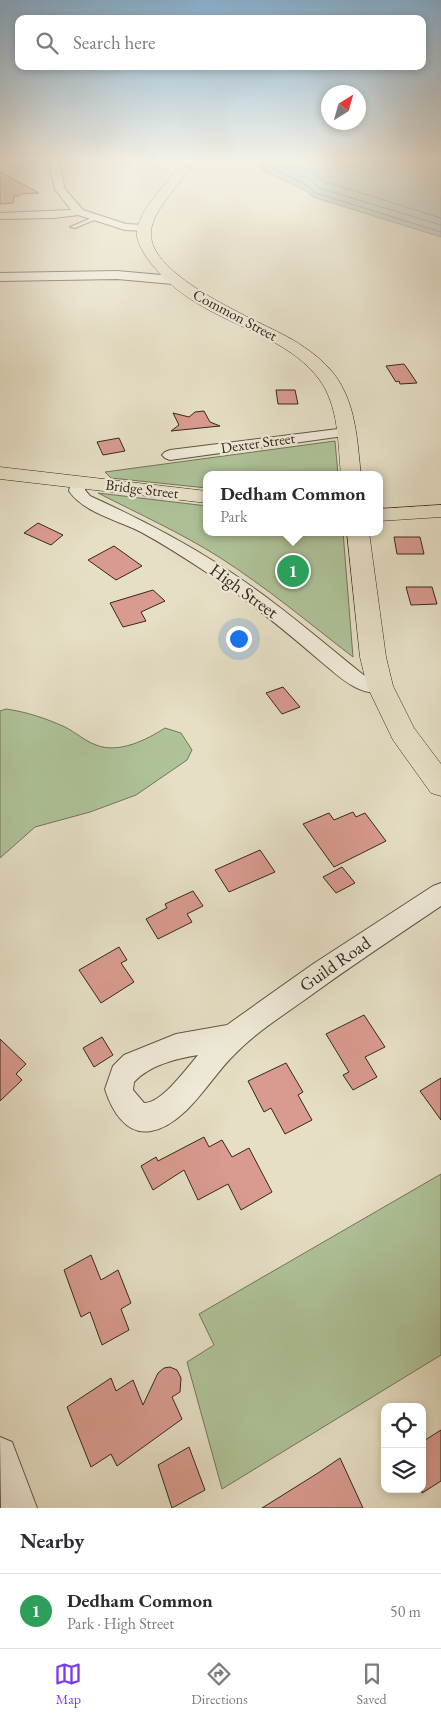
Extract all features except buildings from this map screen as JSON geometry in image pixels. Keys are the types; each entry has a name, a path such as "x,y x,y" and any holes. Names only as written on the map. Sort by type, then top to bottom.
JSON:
{"main road":[{"name":"Common Street","path":"144,230 147,246 173,280 227,314 279,339 308,357 322,372 334,388 341,406 351,471"},
{"path":"0,473 78,482"},
{"name":"Bridge Street","path":"78,482 203,497"},
{"path":"383,515 441,511"},
{"path":"358,536 373,657 380,686 403,733 441,785"}],"street":[{"path":"0,277 117,275 173,280"},
{"name":"Dexter Street","path":"170,455 346,432"},
{"name":"High Street","path":"78,482 76,488 81,497 147,529 194,557 260,601 354,678 364,684 380,686"},
{"name":"Guild Road","path":"231,1038 340,959 441,893"},
{"path":"0,1454 19,1508"}],"green space":[{"path":"335,441 338,471 203,471 203,488 111,478 105,472"},
{"path":"98,493 203,506 203,536 343,536 353,657 270,593 219,557 175,532"},
{"path":"6,709 50,721 65,727 96,745 105,747 123,747 141,741 165,728 181,733 192,750 187,760 136,795 90,812 35,827 0,858 0,711"},
{"path":"441,1174 441,1355 222,1489 187,1362 214,1345 199,1314"}],"water":[{"path":"420,230 441,230 441,237"}],"place":[{"name":"Dedham Common","path":"293,571"}]}
